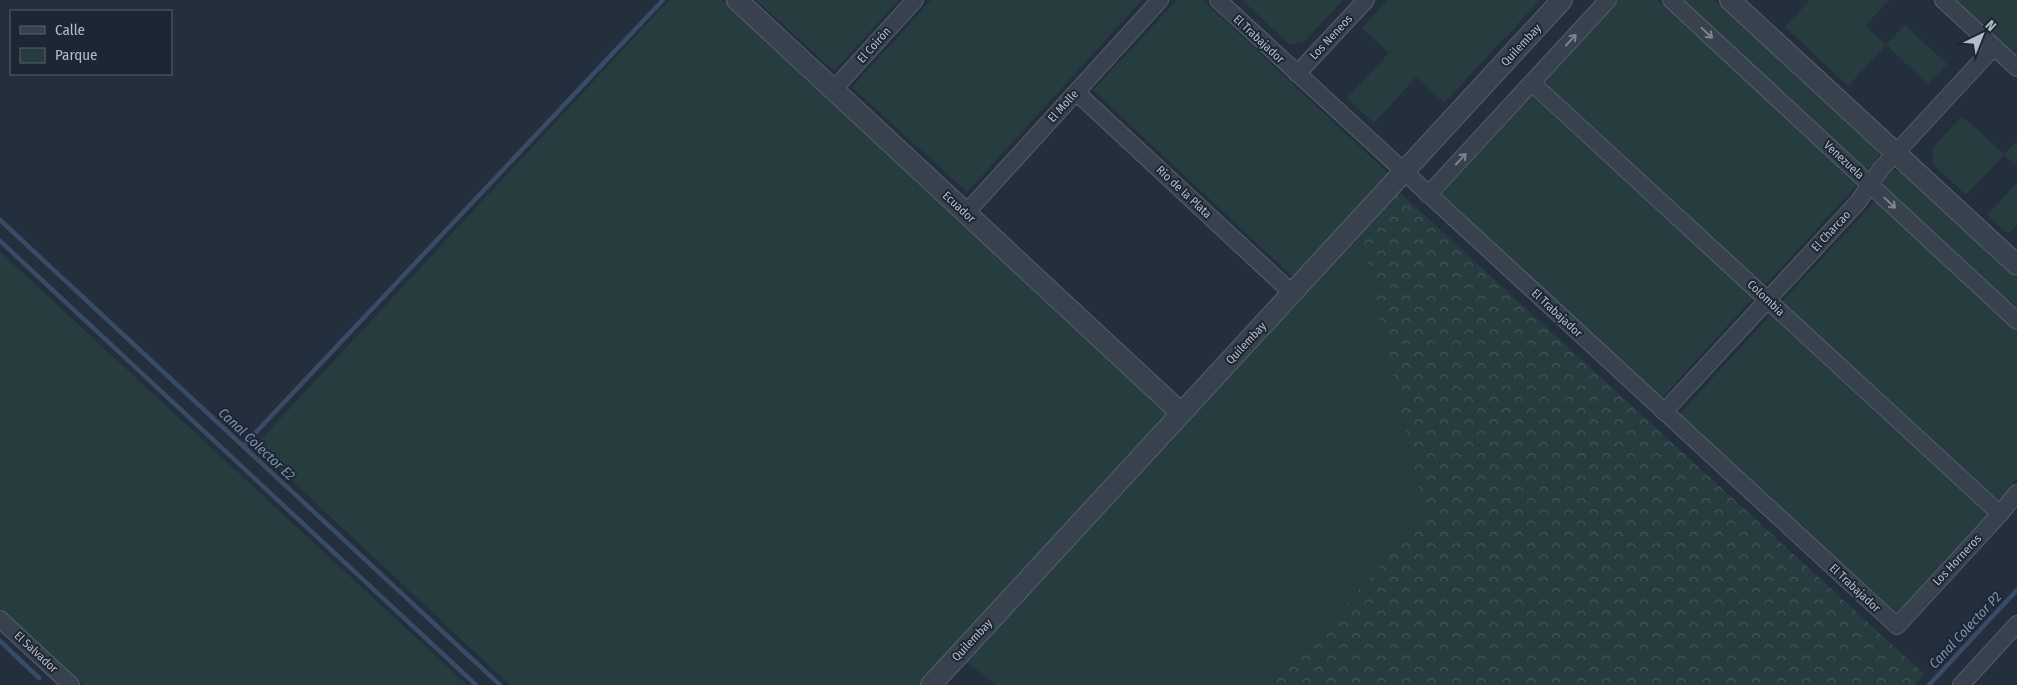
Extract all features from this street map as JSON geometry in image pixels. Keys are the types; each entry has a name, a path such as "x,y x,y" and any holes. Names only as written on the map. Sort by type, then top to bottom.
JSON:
{"street":[{"name":"Ecuador","path":"737,0 1181,413"},
{"name":"El Coirón","path":"834,90 916,0"},
{"name":"El Molle","path":"966,213 1160,0"},
{"name":"El Trabajador","path":"1218,0 1897,626"},
{"name":"Los Neneos","path":"1297,74 1366,0"},
{"name":"Quilembay","path":"931,685 1562,0"},
{"path":"1428,195 1608,0"},
{"name":"Venezuela","path":"1671,0 2017,321"},
{"path":"1730,0 2017,265"},
{"path":"1943,0 2017,68"},
{"name":"El Charcao","path":"1664,412 1858,202 1896,153 1994,47"},
{"name":"Colombia","path":"1532,82 2000,514"},
{"name":"Río de la Plata","path":"1076,92 1292,293"},
{"name":"Los Horneros","path":"1897,626 2017,493"},
{"name":"El Salvador","path":"0,619 71,685"},
{"path":"1961,685 2017,624"}],"green space":[{"path":"669,0 722,0 1167,413 919,685 510,685 255,446"},
{"path":"756,0 899,0 834,71"},
{"path":"931,0 1142,0 967,192 852,87"},
{"path":"1177,0 1203,0 1389,174 1293,277 1093,90"},
{"path":"1242,0 1343,0 1303,43 1289,44"},
{"path":"1388,0 1540,0 1444,103 1416,77 1374,123 1347,98 1389,53 1362,28"},
{"path":"1618,0 1657,0 1858,184 1764,286 1542,82"},
{"path":"1678,0 1714,0 1877,150 1879,156 1875,163 1864,168"},
{"path":"1810,0 1889,0 1865,26 1886,45 1848,86 1785,27"},
{"path":"1956,0 2017,0 2017,56"},
{"path":"1905,25 1947,64 1928,84 1886,45"},
{"path":"1532,93 1754,297 1661,399 1439,195"},
{"path":"1962,116 2004,154 2017,141 2017,166 2004,155 1966,195 1933,164 1932,148"},
{"path":"1893,170 1900,171 2017,278 2017,311 1883,186 1884,179"},
{"path":"2017,183 2017,225 2008,234 1987,215"},
{"path":"1399,192 1924,674 1915,685 1270,685 1426,517 1361,235"},
{"path":"1875,201 2017,331 2017,479 1999,502 1781,303"},
{"path":"1361,235 1426,517 1270,685 996,685 965,661"},
{"path":"0,252 467,685 83,685 0,608"},
{"path":"1770,315 1989,516 1895,617 1677,417"}],"waterway":[{"path":"243,446 663,0"},
{"name":"Canal Colector E2","path":"0,220 500,685"},
{"path":"0,241 476,685"},
{"name":"Canal Colector P2","path":"1929,685 2017,590"},
{"path":"0,641 39,678"}]}
